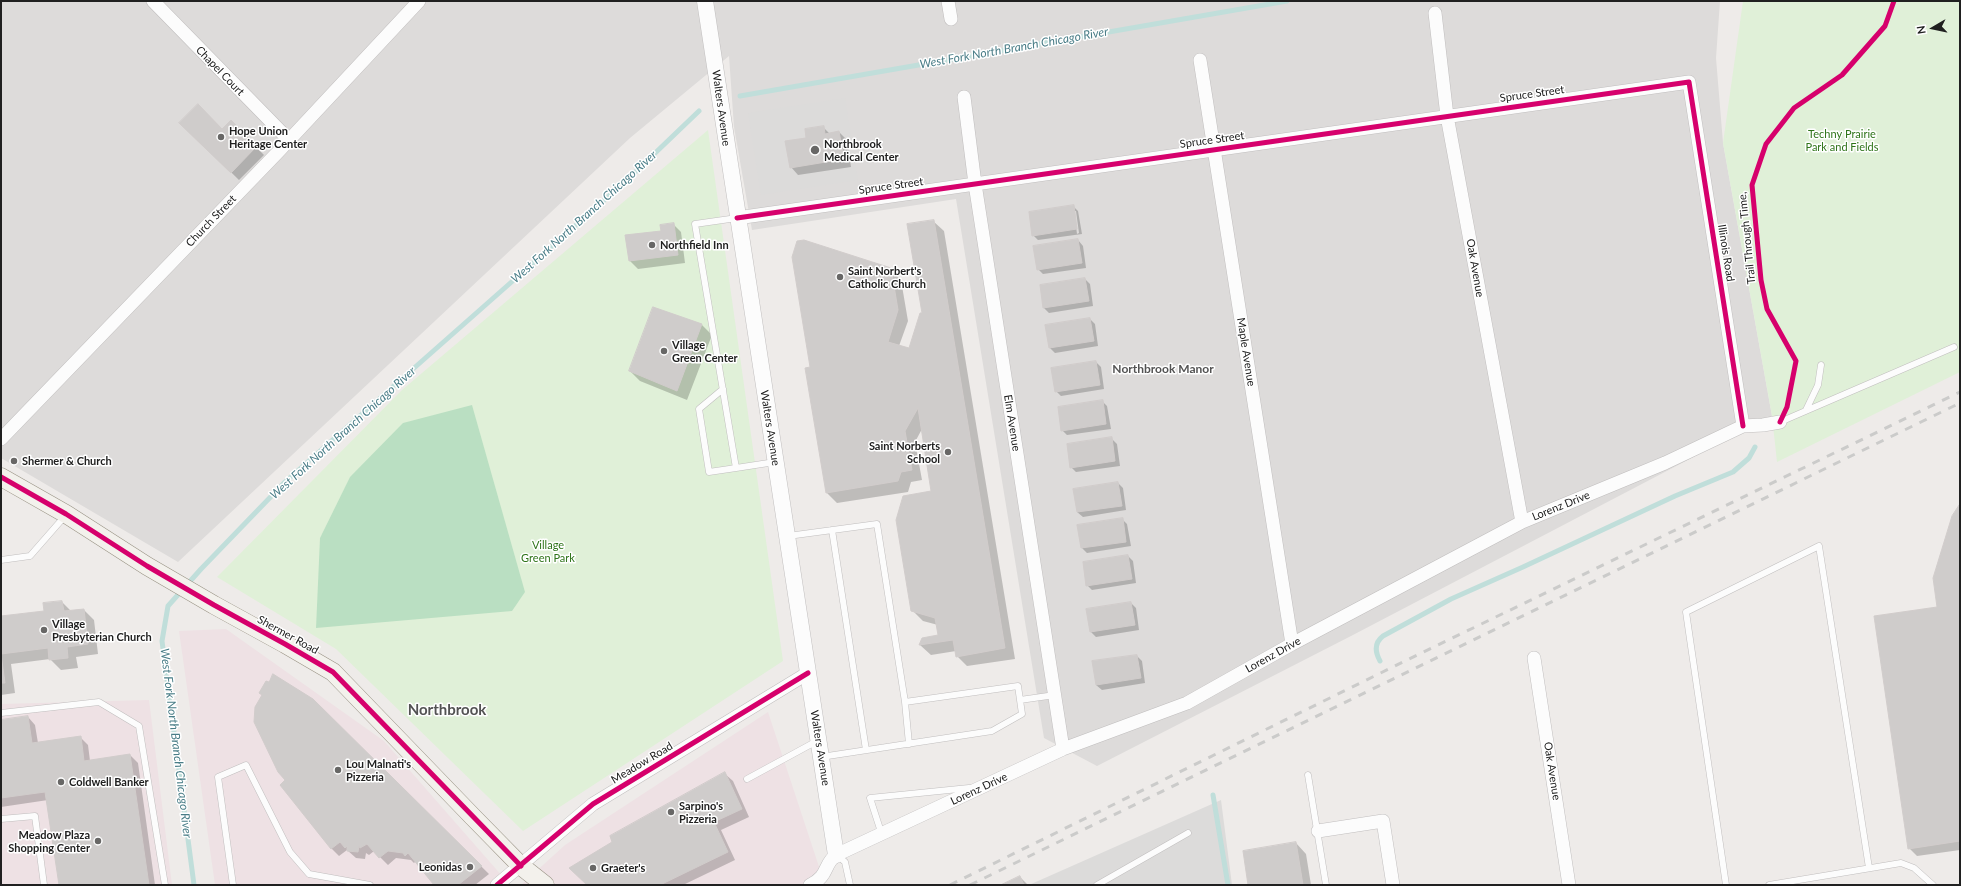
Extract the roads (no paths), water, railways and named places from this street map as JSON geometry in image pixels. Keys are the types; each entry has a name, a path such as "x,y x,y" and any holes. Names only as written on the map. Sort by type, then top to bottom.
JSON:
{"main road":[{"name":"Shermer Road","path":"1,477 66,514 147,566 333,672 521,866 545,885"}],"street":[{"name":"Chapel Court","path":"153,1 289,140"},
{"name":"Church Street","path":"1,439 289,140 419,1"},
{"name":"Walters Avenue","path":"705,1 737,218 836,855"},
{"path":"948,1 951,19"},
{"name":"Oak Avenue","path":"1435,12 1447,116 1522,522"},
{"name":"Maple Avenue","path":"1200,60 1292,644"},
{"name":"Spruce Street","path":"737,218 1689,82"},
{"name":"Illinois Road","path":"1689,82 1743,426"},
{"name":"Elm Avenue","path":"964,97 975,184 1063,749"},
{"path":"1743,426 1780,422"},
{"name":"Lorenz Drive","path":"836,855 1063,749 1187,703 1292,644 1522,522 1665,463 1743,426"},
{"name":"Oak Avenue","path":"1534,658 1569,885"},
{"name":"Meadow Road","path":"497,885 593,804 808,673"},
{"path":"1318,831 1383,821 1393,885"},
{"path":"810,885 818,881 825,874 830,859 836,855"}],"lane":[{"path":"736,468 695,224 737,218"},
{"path":"1780,422 1954,347"},
{"path":"1806,410 1818,385 1821,365"},
{"path":"723,389 699,409 709,472 775,462"},
{"path":"1,560 30,556 66,514"},
{"path":"787,536 877,524 910,744"},
{"path":"832,530 866,750"},
{"path":"1726,885 1686,612 1819,546 1869,868"},
{"path":"821,757 992,731 1022,714 1018,686 904,702"},
{"path":"1020,700 1054,695"},
{"path":"1,713 99,702 139,726 164,885"},
{"path":"747,779 818,740"},
{"path":"233,885 218,777 246,765 290,852 309,874 370,885"},
{"path":"1308,775 1326,885"},
{"path":"882,834 870,798 983,787"},
{"path":"1,820 35,816 44,885"},
{"path":"1097,885 1188,833"},
{"path":"836,855 845,862 850,885"},
{"path":"1770,885 1901,863 1914,868 1933,885"}],"waterway":[{"name":"West Fork North Branch Chicago River","path":"740,96 1287,1"},
{"name":"West Fork North Branch Chicago River","path":"194,885 162,641 168,606 201,569 285,482 627,180 699,111"},
{"path":"1380,661 1376,648 1378,642 1383,636 1451,599 1675,496 1733,472 1749,458 1755,447"},
{"path":"1213,795 1228,885"}],"railway":[{"path":"950,885 1405,661 1960,392"},
{"path":"970,885 1960,403"}],"place":[{"name":"Hope Union Heritage Center","path":"221,137"},
{"name":"Northbrook Medical Center","path":"815,150"},
{"name":"Northfield Inn","path":"652,245"},
{"name":"Saint Norbert's Catholic Church","path":"840,277"},
{"name":"Village Green Center","path":"664,351"},
{"name":"Saint Norberts School","path":"948,452"},
{"name":"Shermer & Church","path":"14,461"},
{"name":"Village Presbyterian Church","path":"44,630"},
{"name":"Lou Malnati's Pizzeria","path":"338,770"},
{"name":"Coldwell Banker","path":"61,782"},
{"name":"Sarpino's Pizzeria","path":"671,812"},
{"name":"Meadow Plaza Shopping Center","path":"98,841"},
{"name":"Leonidas","path":"470,867"},
{"name":"Graeter's","path":"593,868"}],"district":[{"name":"Northbrook Manor","path":"1163,369"},
{"name":"Northbrook","path":"447,710"}],"park label":[{"name":"Techny Prairie Park and Fields","path":"1842,140"},
{"name":"Village Green Park","path":"548,551"}]}
